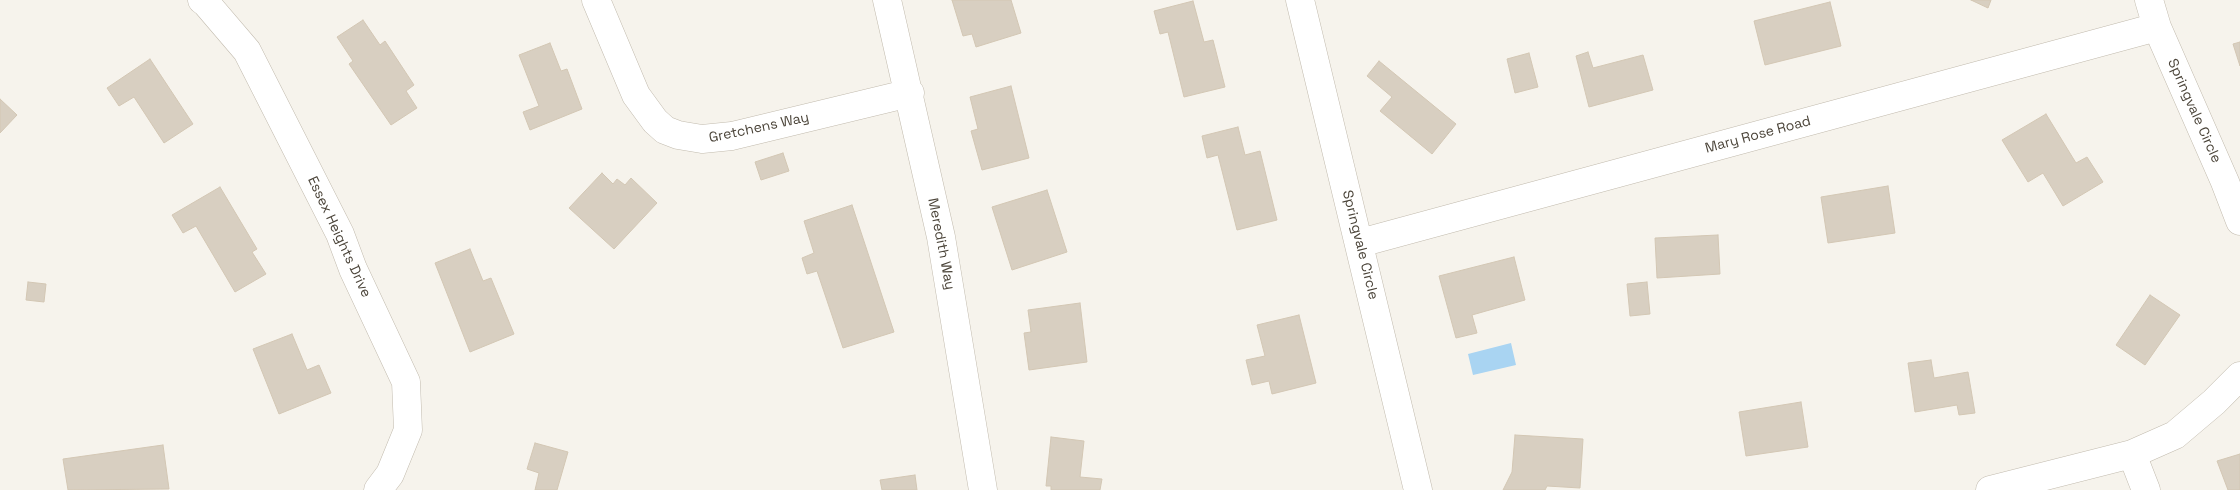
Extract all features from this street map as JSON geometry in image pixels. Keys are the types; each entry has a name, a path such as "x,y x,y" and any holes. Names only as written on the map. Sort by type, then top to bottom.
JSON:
{"street":[{"name":"Essex Heights Drive","path":"202,0 247,50 340,234 353,269 406,382 408,430 390,474 378,490"},
{"name":"Gretchens Way","path":"596,0 636,96 655,121 665,130 678,135 702,139 732,136 910,93"},
{"name":"Meredith Way","path":"887,0 910,93 941,237 983,490"},
{"name":"Springvale Circle","path":"1300,0 1418,490"},
{"name":"Springvale Circle","path":"2149,0 2157,27 2226,182 2240,221"},
{"name":"Mary Rose Road","path":"1360,243 2157,27"},
{"path":"1990,490 2132,454 2175,434 2214,402 2240,376"},
{"path":"2132,454 2146,490"}],"water":[{"path":"1511,343 1516,365 1473,375 1468,354"}],"building":[{"path":"952,0 1011,0 1021,33 976,47 972,34 963,36"},
{"path":"1971,0 1991,0 1988,8"},
{"path":"1193,1 1204,42 1213,40 1225,87 1184,97 1168,32 1160,34 1154,11"},
{"path":"1830,2 1841,46 1765,65 1754,21"},
{"path":"363,20 380,45 385,41 414,85 406,91 417,108 391,125 349,64 353,61 337,37"},
{"path":"2240,42 2240,66 2233,44"},
{"path":"550,43 561,71 567,69 582,109 530,130 523,112 539,106 519,55"},
{"path":"1588,52 1593,68 1643,55 1653,90 1589,107 1576,56"},
{"path":"1529,53 1538,87 1515,93 1507,59"},
{"path":"150,59 193,124 164,143 134,97 119,106 107,88"},
{"path":"1379,61 1456,124 1432,154 1380,111 1392,97 1367,76"},
{"path":"1011,86 1029,158 982,170 971,131 978,129 970,97"},
{"path":"0,99 17,115 0,133"},
{"path":"2046,114 2076,163 2087,157 2103,182 2063,206 2043,173 2028,182 2002,140"},
{"path":"1238,127 1245,155 1260,151 1277,220 1237,230 1218,155 1207,158 1202,136"},
{"path":"783,153 789,171 761,180 755,162"},
{"path":"602,173 613,184 617,179 625,185 631,178 657,203 614,249 569,208"},
{"path":"1888,186 1895,233 1828,243 1821,197"},
{"path":"220,187 257,249 252,252 266,274 235,292 196,226 183,233 172,215"},
{"path":"1047,190 1067,252 1012,270 992,207"},
{"path":"852,205 894,332 843,348 817,271 807,274 802,258 814,253 804,221"},
{"path":"1718,235 1720,274 1657,278 1655,238"},
{"path":"470,249 483,281 491,278 514,334 470,352 435,263"},
{"path":"1514,257 1525,300 1472,315 1477,333 1456,338 1439,276"},
{"path":"28,282 46,284 44,302 26,300"},
{"path":"1647,282 1650,314 1630,316 1627,284"},
{"path":"2150,295 2180,315 2145,365 2116,345"},
{"path":"1080,303 1087,362 1029,370 1024,333 1031,332 1028,310"},
{"path":"1299,315 1316,383 1272,394 1269,381 1252,385 1246,360 1265,356 1257,325"},
{"path":"292,334 307,370 319,365 331,393 279,414 253,349"},
{"path":"1931,360 1934,378 1968,372 1975,413 1959,415 1957,405 1915,412 1908,363"},
{"path":"1801,402 1808,447 1746,456 1739,412"},
{"path":"1515,435 1583,439 1580,488 1547,486 1545,490 1503,490 1512,472"},
{"path":"1051,437 1084,441 1080,477 1102,479 1100,490 1051,490 1051,486 1046,486"},
{"path":"535,443 568,452 557,490 535,490 539,473 527,469"},
{"path":"163,445 169,489 68,490 63,459"},
{"path":"2240,454 2240,490 2228,490 2217,461"},
{"path":"915,475 917,490 882,490 880,480"}]}
